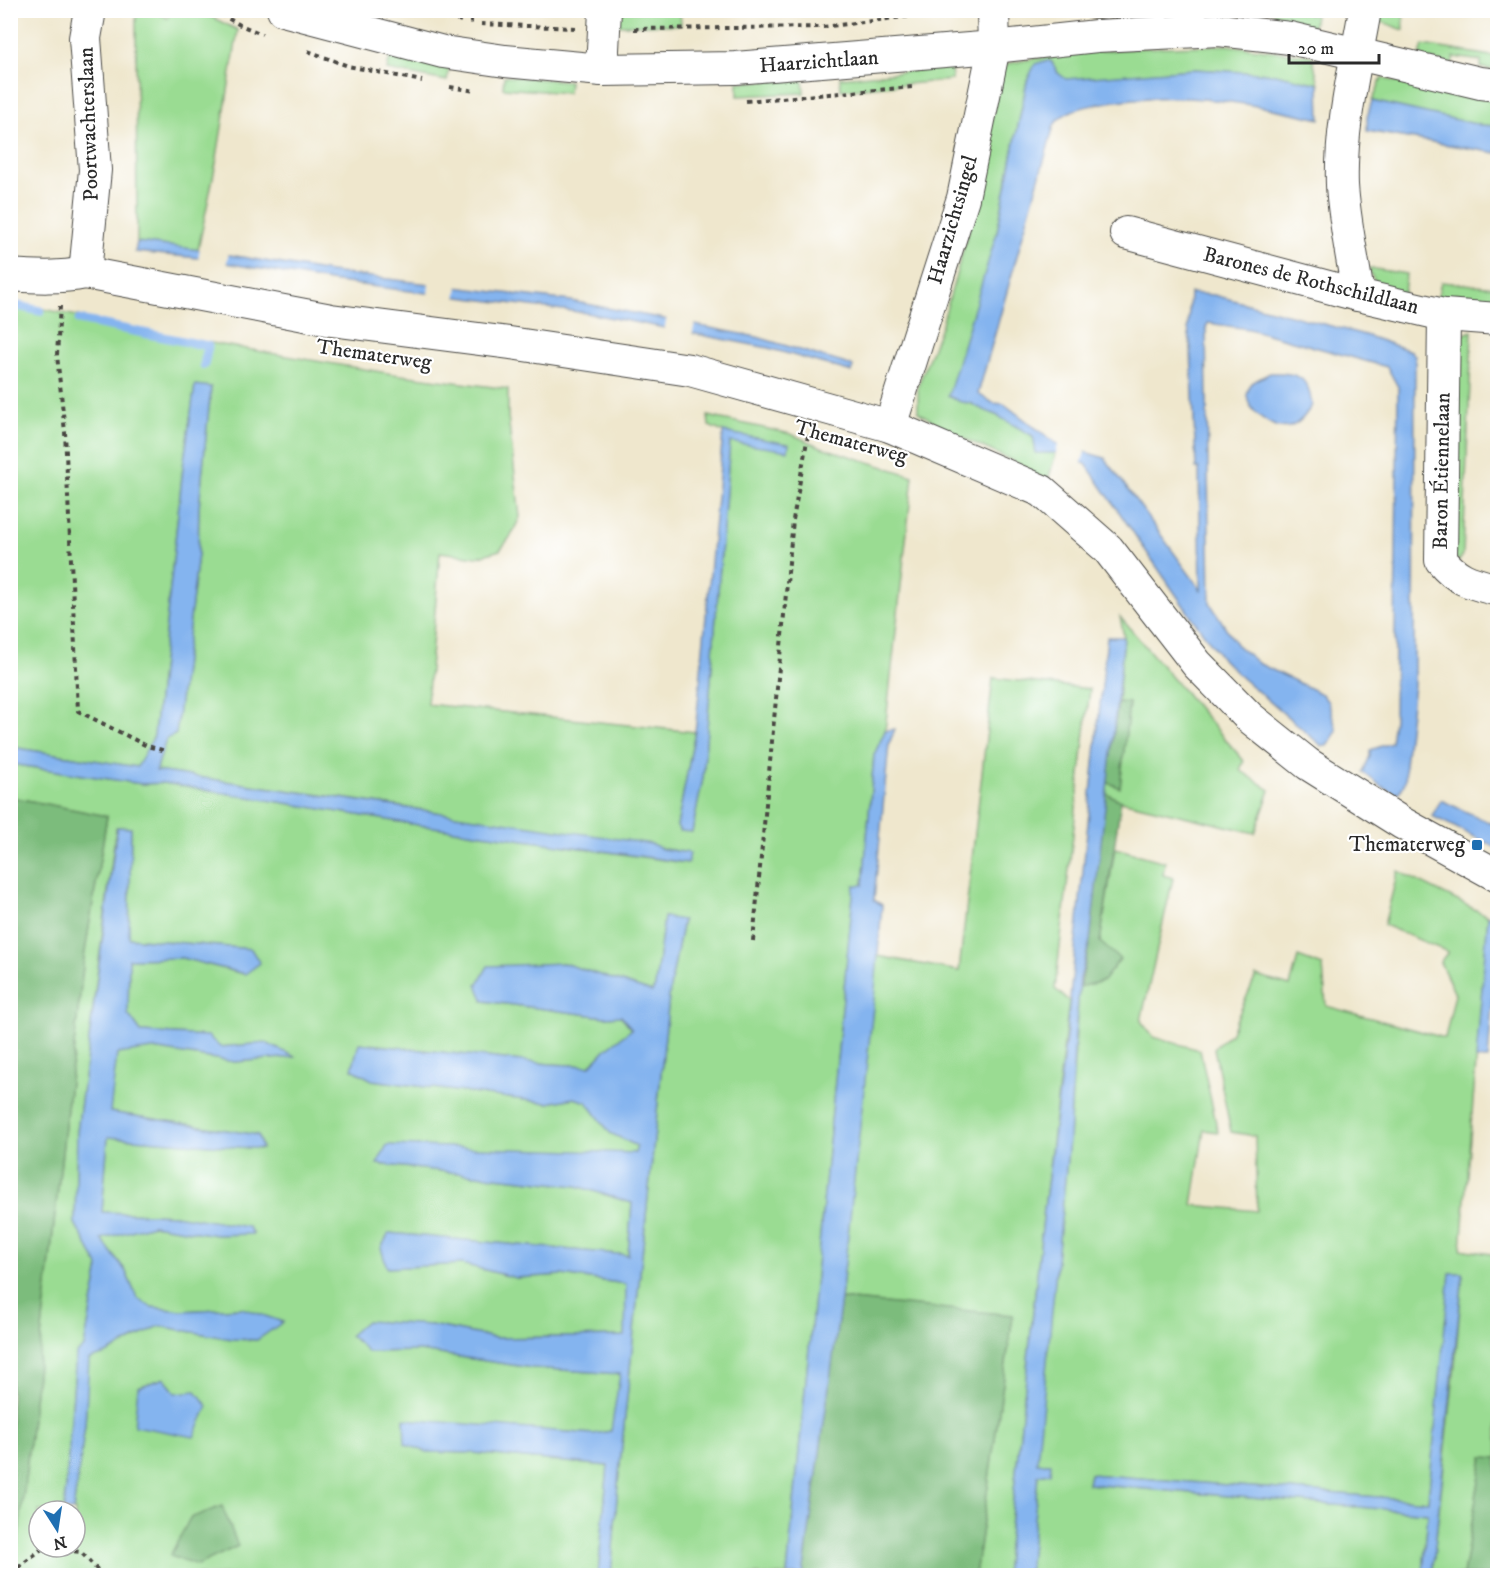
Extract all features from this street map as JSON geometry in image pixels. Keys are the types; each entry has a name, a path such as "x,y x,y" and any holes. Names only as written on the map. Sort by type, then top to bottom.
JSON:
{"street":[{"name":"Poortwachterslaan","path":"75,275 91,228 94,170 85,38 90,10"},
{"name":"Haarzichtlaan","path":"283,10 443,52 505,62 602,70 735,68 994,47 1097,23 1219,30 1290,38 1354,66 1497,85"},
{"name":"Haarzichtsingel","path":"890,426 963,198 994,47 993,10"},
{"path":"1358,295 1342,186 1343,152 1354,66 1365,10"},
{"path":"602,70 604,20"},
{"name":"Barones de Rothschildlaan","path":"1125,233 1358,295 1444,315 1497,319"},
{"name":"Thematerweg","path":"10,275 40,277 75,275 331,320 510,343 690,370 890,426 1042,491 1108,549 1197,664 1249,717 1308,764 1402,823 1497,876"},
{"name":"Baron Étiennelaan","path":"1444,315 1441,560 1451,573 1468,582 1497,590"}],"path":[{"path":"422,10 471,23 604,20 823,27 959,10"},
{"path":"75,275 60,302 57,355 65,432 78,711 147,746 166,751"},
{"path":"753,941 793,520 808,431"},
{"path":"10,1569 15,1570 43,1548 81,1552 103,1575"}],"green space":[{"path":"140,11 155,11 167,18 172,11 199,11 238,30 216,163 198,250 137,242 136,17"},
{"path":"614,11 680,11 681,25 614,25"},
{"path":"1274,11 1315,15 1313,27 1274,20"},
{"path":"1376,11 1403,11 1404,30 1376,20"},
{"path":"1227,45 1312,56 1319,84 1275,74 1194,69 1066,80 1058,73 1051,61 1027,81 961,402 987,411 1033,436 1037,453 1056,453 1047,483 1013,461 952,433 918,412 918,386 942,324 976,205 1002,65 1085,52"},
{"path":"1423,45 1497,57 1497,70 1481,68 1481,61 1454,57 1452,64 1419,58"},
{"path":"390,57 449,68 447,81 387,70"},
{"path":"951,67 952,80 841,90 840,78"},
{"path":"504,76 569,81 568,93 503,88"},
{"path":"1382,78 1427,89 1497,100 1497,126 1480,125 1372,101"},
{"path":"803,80 804,93 738,96 738,82"},
{"path":"1369,268 1406,274 1404,294 1377,283"},
{"path":"1441,282 1497,287 1495,308 1482,307 1483,297 1456,294 1454,303 1437,300"},
{"path":"11,302 176,337 393,374 508,389 508,416 520,517 511,536 500,550 477,557 440,552 427,704 695,732 677,826 692,832 703,778 730,442 789,445 723,432 709,426 708,416 791,434 821,447 913,476 885,731 874,755 863,886 854,886 787,1575 611,1575 618,1483 670,988 683,921 664,917 655,987 652,992 563,963 484,1001 605,1017 621,1016 632,1029 605,1050 590,1066 549,1064 360,1043 352,1069 372,1080 548,1103 574,1098 587,1102 610,1133 637,1146 636,1153 377,1164 577,1186 632,1203 628,1255 389,1233 387,1268 462,1264 516,1278 562,1275 626,1284 626,1336 496,1338 431,1325 368,1352 420,1351 532,1368 621,1374 612,1431 593,1434 404,1420 427,1452 474,1453 608,1466 598,1575 11,1575 11,1553 18,1542 84,958 107,816 11,797 10,764 142,784 164,783 412,824 688,863 689,853 417,809 156,771 166,739 176,734 198,554 199,507 211,387 195,386 183,467 154,736 137,767 11,747","holes":["116,827 131,828 129,938 251,949 244,974 182,958 129,959 128,1014 141,1032 207,1036 219,1047 266,1043 294,1057 235,1062 153,1049 117,1053 109,1112 258,1135 262,1149 108,1137 102,1212 175,1215 253,1233 216,1235 153,1225 101,1238 125,1270 137,1298 151,1307 181,1311 242,1308 257,1340 232,1339 159,1326 106,1354 88,1359 85,1425 75,1499 87,1499 87,1559 27,1559 27,1499 65,1499 76,1354 84,1348 99,1267 75,1223 77,1132","165,1378 175,1393 138,1387"]},
{"path":"1472,331 1463,555 1459,561 1454,557 1457,337"},
{"path":"1120,617 1244,761 1240,770 1270,790 1255,833 1121,801 1106,793 1107,782 1120,787 1129,703 1118,702 1124,637"},
{"path":"993,678 1090,689 1055,989 1069,1001 1005,1575 975,1575 1013,1316 841,1299 877,956 959,971"},
{"path":"1118,702 1129,703 1120,788 1107,782"},
{"path":"1106,793 1121,801 1100,942 1120,959 1103,981 1080,987 1090,941"},
{"path":"11,797 107,816 84,958 18,1542 11,1553"},
{"path":"1115,848 1165,862 1163,875 1173,878 1141,1021 1153,1037 1200,1050 1218,1132 1204,1130 1192,1205 1257,1211 1255,1136 1231,1132 1214,1048 1230,1034 1256,976 1290,986 1298,957 1323,966 1326,1006 1445,1038 1455,994 1440,962 1448,952 1384,925 1398,871 1488,916 1461,1249 1497,1255 1498,1458 1483,1457 1463,1575 1432,1575 1463,1273 1451,1273 1428,1501 1090,1474 1088,1484 1428,1513 1423,1575 1029,1576 1038,1474 1050,1473 1050,1463 1036,1463 1069,1139 1079,987 1103,981 1100,942"},
{"path":"841,1299 1013,1315 975,1575 803,1576"},
{"path":"1483,1457 1497,1458 1497,1575 1463,1575"},
{"path":"222,1506 238,1546 198,1565 170,1556 190,1518"}],"water":[{"path":"1051,61 1058,73 1066,79 1194,69 1275,74 1319,84 1320,119 1237,103 1154,98 1098,104 1073,110 1058,120 1054,125 978,394 993,403 1004,404 1057,444 1105,458 1201,590 1199,468 1196,468 1188,327 1190,293 1214,295 1365,335 1411,351 1415,356 1414,685 1405,781 1396,794 1363,772 1370,756 1370,750 1391,743 1394,719 1398,387 1387,367 1249,329 1208,323 1206,328 1210,603 1236,644 1258,663 1322,694 1328,702 1337,731 1327,746 1322,746 1223,660 1086,464 1056,453 1036,453 1033,436 971,403 961,402 948,396 997,232 1027,81 1035,64"},
{"path":"1372,101 1480,125 1497,126 1497,153 1367,131 1367,117"},
{"path":"137,242 330,272 571,301 757,337 853,366 852,372 768,348 587,313 329,281 198,258 135,252"},
{"path":"1270,373 1295,375 1308,388 1312,405 1303,418 1293,426 1283,427 1269,423 1248,402 1247,394 1251,383"},
{"path":"195,385 211,387 199,507 198,554 176,734 166,739 156,771 652,844 662,849 690,853 688,863 412,824 164,783 142,784 11,764 11,747 137,767 154,736 183,467"},
{"path":"723,432 789,444 788,451 730,442 703,778 692,832 680,831 677,826 695,732"},
{"path":"1107,637 1124,637 1090,941 1080,979 1069,1139 1037,1463 1051,1463 1050,1473 1038,1475 1029,1575 1005,1575 1044,1209 1066,1037"},
{"path":"895,729 889,744 874,900 882,905 841,1299 803,1575 787,1575 854,885 863,885 874,755 885,731"},
{"path":"1441,800 1497,826 1497,848 1432,816"},
{"path":"117,827 131,828 129,938 251,949 260,963 245,974 182,958 129,959 128,1014 141,1032 208,1036 220,1047 266,1043 295,1057 235,1062 153,1049 117,1054 110,1112 258,1135 262,1149 108,1137 102,1212 175,1215 248,1227 253,1234 216,1235 153,1225 101,1239 125,1270 137,1298 151,1307 181,1311 242,1308 283,1322 257,1340 232,1339 159,1326 106,1354 89,1359 85,1425 75,1499 65,1499 76,1354 84,1347 99,1267 75,1223 77,1132"},
{"path":"1488,916 1497,917 1498,927 1488,1059 1476,1059"},
{"path":"664,917 683,920 670,988 618,1483 611,1575 598,1575 608,1466 474,1453 427,1452 405,1444 404,1419 593,1434 611,1431 620,1374 532,1368 420,1351 368,1352 350,1335 366,1321 431,1325 496,1338 625,1336 626,1284 562,1275 516,1278 462,1264 387,1268 381,1248 389,1233 628,1255 632,1203 577,1186 377,1164 387,1145 635,1153 637,1146 610,1133 587,1102 574,1098 548,1103 372,1080 352,1069 359,1043 549,1064 590,1066 605,1050 632,1029 621,1016 605,1017 484,1001 477,985 488,966 563,963 652,992 655,987"},
{"path":"1450,1273 1463,1273 1432,1575 1423,1575 1428,1513 1088,1484 1090,1474 1428,1501"},
{"path":"165,1378 175,1393 196,1391 208,1406 194,1437 134,1426 138,1387"}],"pier":[{"path":"200,247 229,252 226,266 198,261"},
{"path":"429,282 458,285 456,300 428,296"},
{"path":"667,316 695,322 692,336 664,331"},
{"path":"1059,442 1086,449 1081,465 1055,456"}],"waterway":[{"path":"10,304 40,311"},
{"path":"79,320 208,346 204,365"}],"place":[{"name":"Thematerweg","path":"1477,845"}]}
